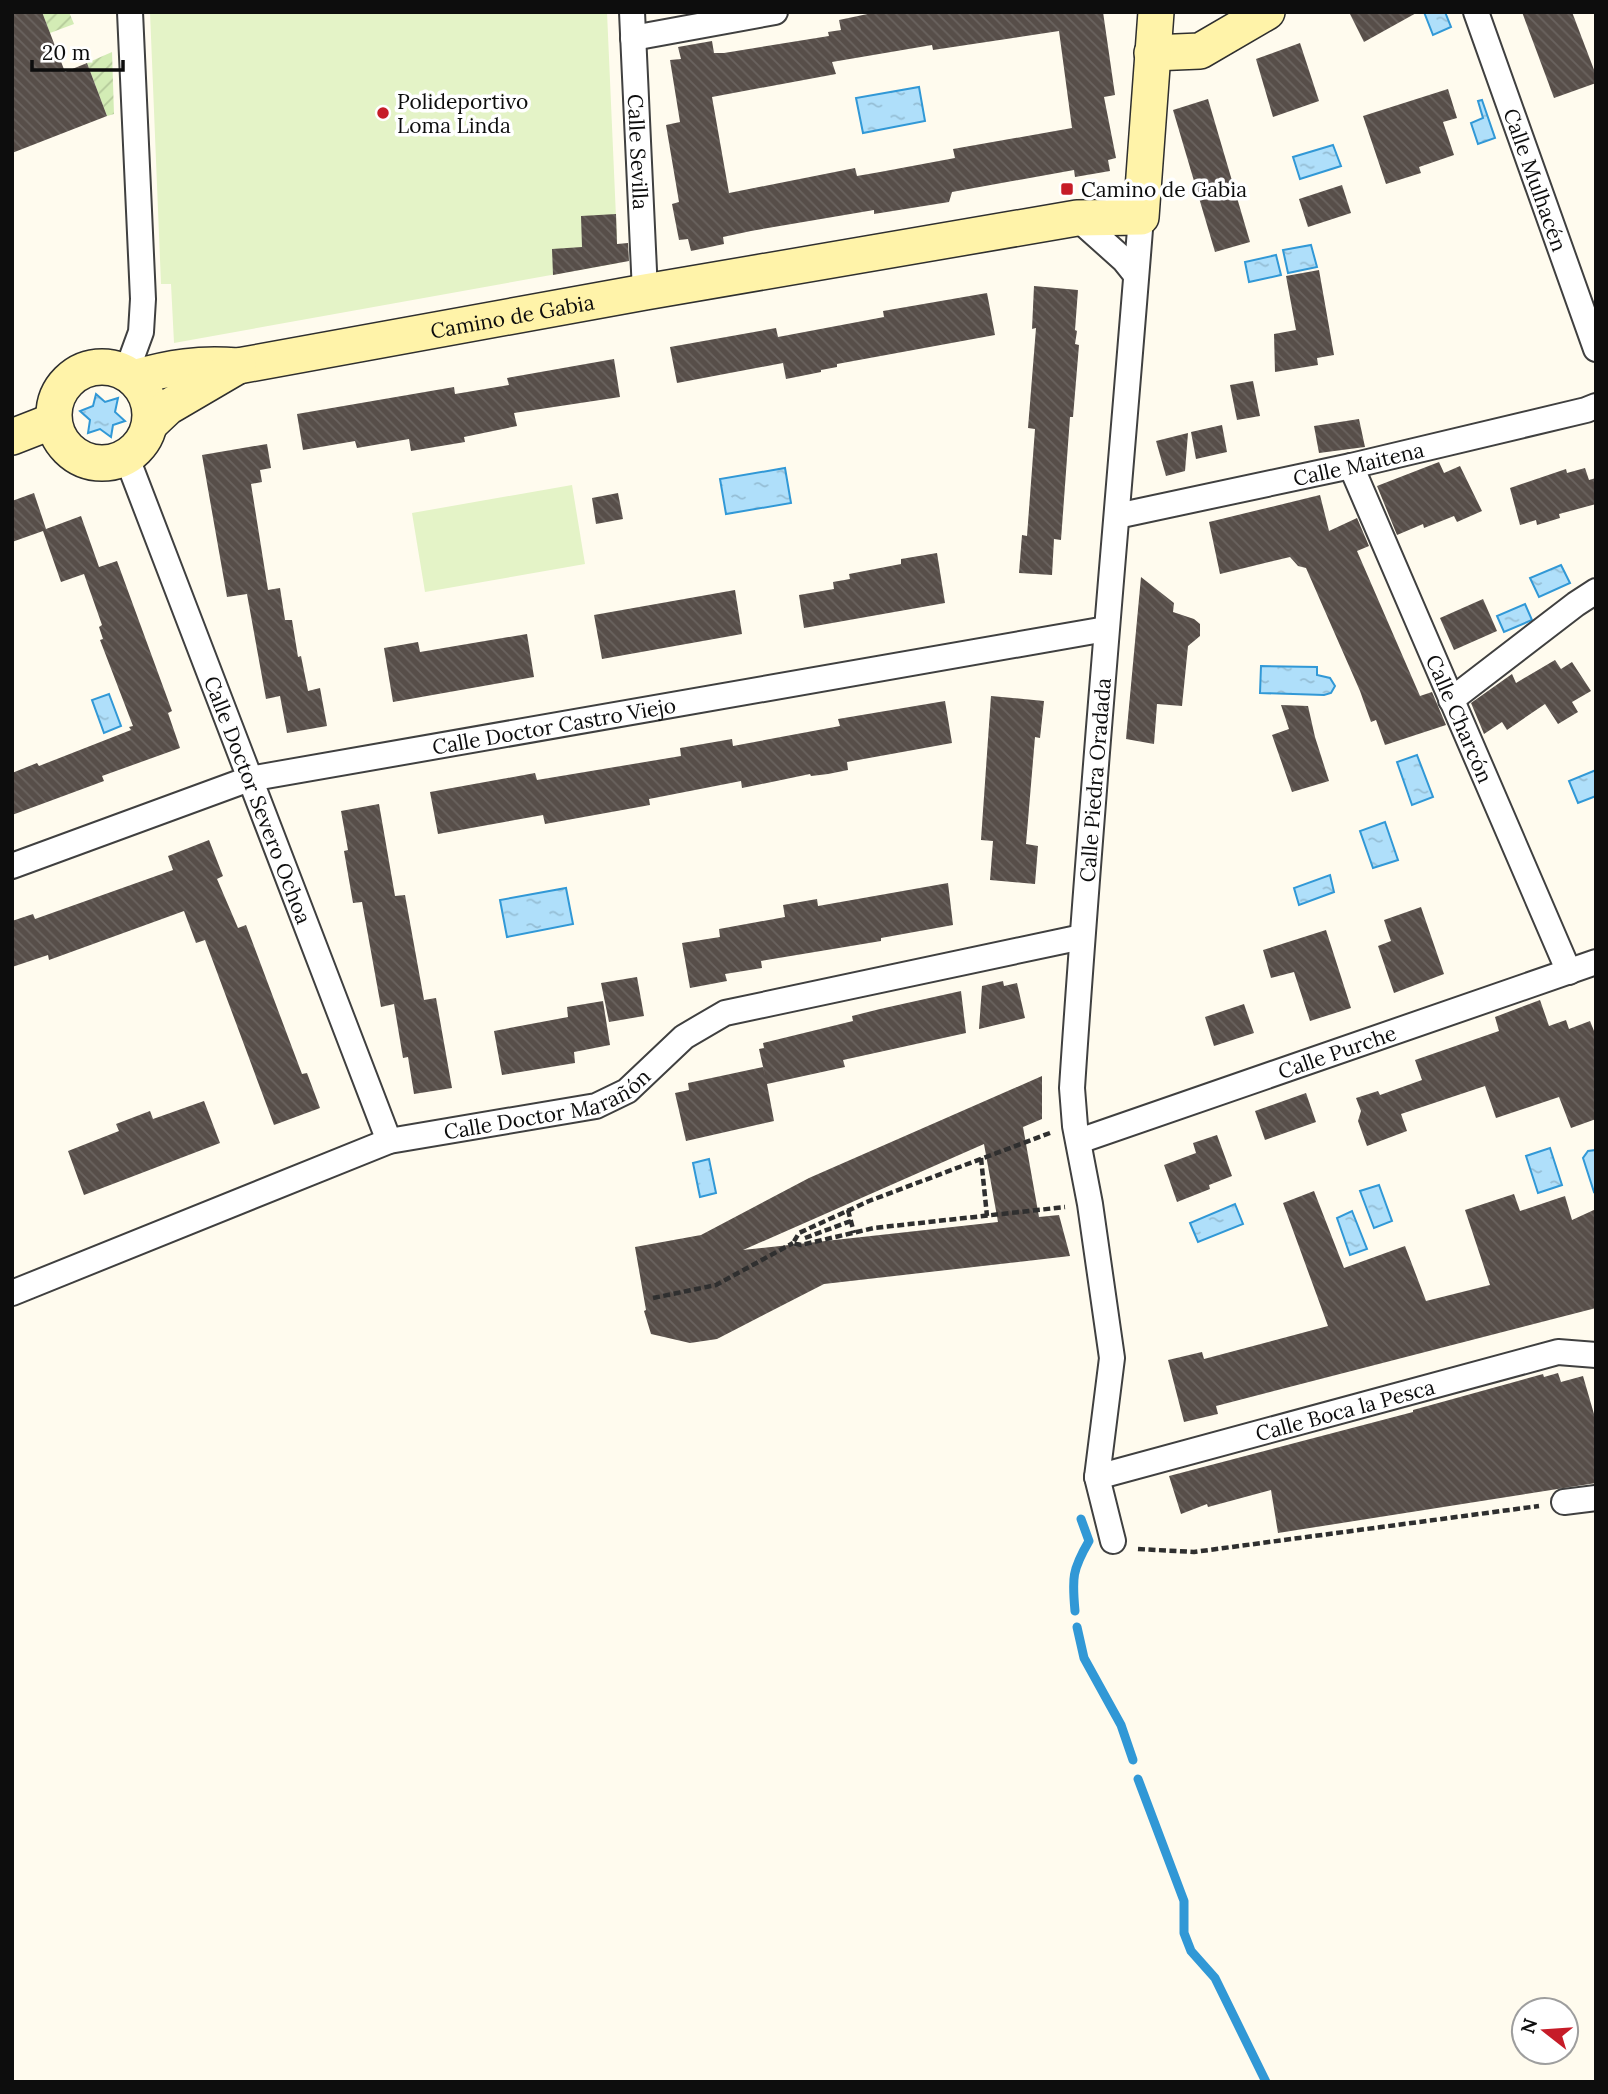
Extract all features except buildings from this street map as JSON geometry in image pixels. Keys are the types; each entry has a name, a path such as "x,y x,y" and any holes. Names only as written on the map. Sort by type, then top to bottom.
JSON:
{"street":[{"path":"130,12 143,299 141,332 130,375"},
{"name":"Calle Sevilla","path":"632,12 645,292"},
{"path":"633,38 775,12"},
{"name":"Calle Piedra Oradada","path":"1113,1541 1097,1477 1112,1358 1072,1088 1156,12"},
{"path":"1152,53 1200,51 1267,12"},
{"name":"Calle Mulhacén","path":"1476,12 1596,349"},
{"name":"Camino de Gabia","path":"130,375 202,364 238,366 645,292 1141,207"},
{"path":"1077,218 1136,275"},
{"name":"Camino de Gabia","path":"150,424 168,407 238,366"},
{"path":"97,367 112,368 130,375 142,387 150,411 150,424 145,438 127,458 103,464 80,459 67,449 57,436 53,421 57,398 69,379 82,371 97,367"},
{"name":"Calle Maitena","path":"1117,516 1351,466 1586,411 1596,406"},
{"path":"12,437 53,421"},
{"name":"Calle Doctor Severo Ochoa","path":"127,458 389,1141"},
{"name":"Calle Charcón","path":"1351,466 1569,972"},
{"path":"1451,700 1576,604 1596,592"},
{"name":"Calle Doctor Castro Viejo","path":"12,866 249,779 1106,629"},
{"name":"Calle Doctor Marañón","path":"12,1293 389,1141 596,1105 627,1091 684,1037 725,1013 1082,937"},
{"name":"Calle Purche","path":"1077,1133 1596,962"},
{"name":"Calle Boca la Pesca","path":"1097,1477 1558,1352 1596,1355"},
{"path":"1564,1502 1596,1498"}],"path":[{"path":"653,1298 716,1285 793,1243 799,1233 848,1210 981,1157 1077,1133"},
{"path":"981,1157 987,1216"},
{"path":"793,1243 801,1245 874,1228 1090,1204"},
{"path":"848,1210 854,1233"},
{"path":"805,1238 850,1221"},
{"path":"1113,1541 1145,1551 1194,1552 1564,1502"}],"green space":[{"path":"42,12 69,12 74,24 50,33"},
{"name":"Polideportivo Loma Linda","path":"150,12 607,12 618,263 174,343 171,284 161,284"},
{"path":"112,52 114,114 107,116 87,63"},
{"path":"572,485 585,564 425,592 412,513"}],"water":[{"path":"1424,12 1445,12 1451,27 1433,35"},
{"path":"919,87 925,121 863,133 856,98"},
{"path":"1482,100 1495,138 1478,144 1471,123 1483,118 1478,101"},
{"path":"1333,145 1341,166 1300,179 1293,157"},
{"path":"1311,245 1317,267 1288,273 1283,250"},
{"path":"1276,255 1281,275 1249,282 1245,262"},
{"path":"96,394 105,402 118,398 115,412 125,421 113,425 111,437 100,429 88,433 90,420 80,411 93,406"},
{"path":"785,468 791,503 726,514 720,479"},
{"path":"1561,565 1570,583 1539,597 1530,578"},
{"path":"1525,604 1532,620 1504,632 1497,616"},
{"path":"1261,666 1317,667 1317,675 1330,678 1335,686 1331,693 1324,695 1260,693"},
{"path":"109,694 121,726 104,733 92,700"},
{"path":"1417,755 1433,797 1412,805 1397,762"},
{"path":"1596,770 1596,796 1578,803 1569,781"},
{"path":"1385,822 1398,860 1373,868 1360,831"},
{"path":"1330,875 1334,892 1299,905 1294,888"},
{"path":"566,888 573,924 507,937 500,900"},
{"path":"1550,1148 1562,1185 1538,1193 1526,1156"},
{"path":"1596,1150 1594,1192 1583,1158 1588,1151"},
{"path":"709,1159 716,1193 700,1197 693,1163"},
{"path":"1379,1185 1392,1221 1374,1228 1360,1191"},
{"path":"1235,1204 1243,1224 1198,1242 1190,1223"},
{"path":"1352,1211 1367,1249 1350,1255 1337,1218"}],"waterway":[{"path":"1075,1611 1075,1574 1089,1541 1081,1519"},
{"path":"1077,1627 1084,1658 1121,1725 1133,1760"},
{"path":"1138,1779 1184,1901 1184,1933 1191,1951 1215,1978 1266,2082"}],"place":[{"name":"Polideportivo Loma Linda","path":"383,113"},
{"name":"Camino de Gabia","path":"1067,189"}]}
